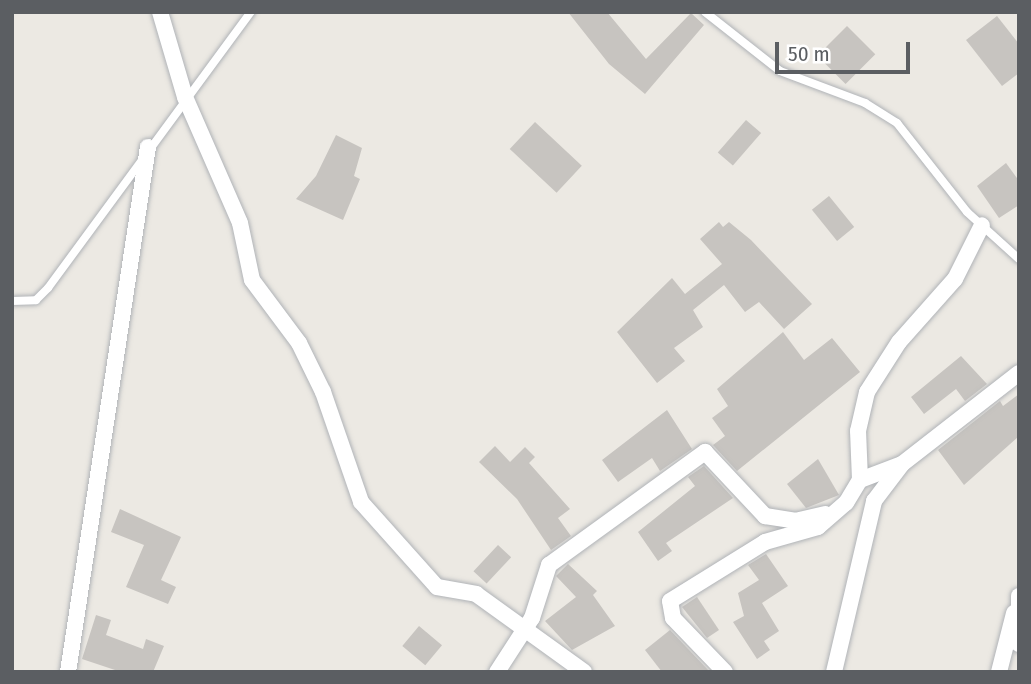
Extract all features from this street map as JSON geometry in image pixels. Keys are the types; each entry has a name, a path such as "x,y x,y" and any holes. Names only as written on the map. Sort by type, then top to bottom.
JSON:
{"street":[{"path":"160,12 185,97 214,152 253,280 299,343 323,391 361,502 437,587 477,594 584,672"},
{"path":"68,672 148,147"},
{"path":"725,672 673,618 670,601 765,542 818,527 846,503 860,481 858,431 867,392 899,342 955,279 982,225"},
{"path":"834,672 874,500 902,464 1019,373"},
{"path":"497,672 526,630 549,565 705,452 765,516 818,518 846,503"},
{"path":"860,481 902,464"},
{"path":"999,672 1019,596"},
{"path":"1014,613 1019,644"}],"lane":[{"path":"12,301 36,300 48,288 148,147 251,12"},
{"path":"705,12 780,71 889,116 982,225 1019,258"}],"building":[{"path":"568,12 607,12 646,59 691,13 704,25 645,94 609,64"},
{"path":"997,16 1019,44 1019,73 1002,86 966,40"},
{"path":"847,26 875,54 846,84 817,56"},
{"path":"746,120 761,133 733,166 718,152"},
{"path":"535,122 582,166 557,193 510,149"},
{"path":"336,135 362,148 354,176 360,179 343,220 296,199 316,176"},
{"path":"1006,163 1019,181 1019,205 999,218 977,186"},
{"path":"829,196 854,227 837,241 812,210"},
{"path":"719,222 723,227 729,222 751,240 812,304 784,329 759,302 745,312 724,285 693,310 703,327 674,348 685,361 657,383 617,332 672,278 685,294 722,264 700,239"},
{"path":"783,332 804,360 832,338 860,372 737,471 713,445 725,436 712,418 728,406 717,389"},
{"path":"961,356 987,384 965,401 956,389 924,414 911,397"},
{"path":"1019,394 1019,436 964,485 938,450 1000,401 1003,406"},
{"path":"667,410 692,449 660,471 652,458 618,482 602,460"},
{"path":"495,446 510,462 525,447 535,457 529,463 570,509 558,518 571,536 551,550 517,499 479,462"},
{"path":"818,459 839,495 806,508 787,484"},
{"path":"704,466 733,498 666,543 672,551 658,561 638,532 695,486 688,477"},
{"path":"120,509 181,537 161,580 176,587 168,604 126,587 144,545 111,532"},
{"path":"498,545 511,557 487,584 473,571"},
{"path":"766,554 788,586 762,603 779,631 764,641 770,650 757,659 733,622 744,616 738,593 759,580 748,565"},
{"path":"568,564 597,591 593,595 615,626 572,650 545,621 576,597 556,576"},
{"path":"697,597 719,630 707,638 682,607"},
{"path":"96,615 111,620 106,635 143,649 146,639 164,646 153,672 121,672 82,659"},
{"path":"419,626 442,645 425,665 402,646"},
{"path":"670,630 710,672 662,672 645,650"}]}
